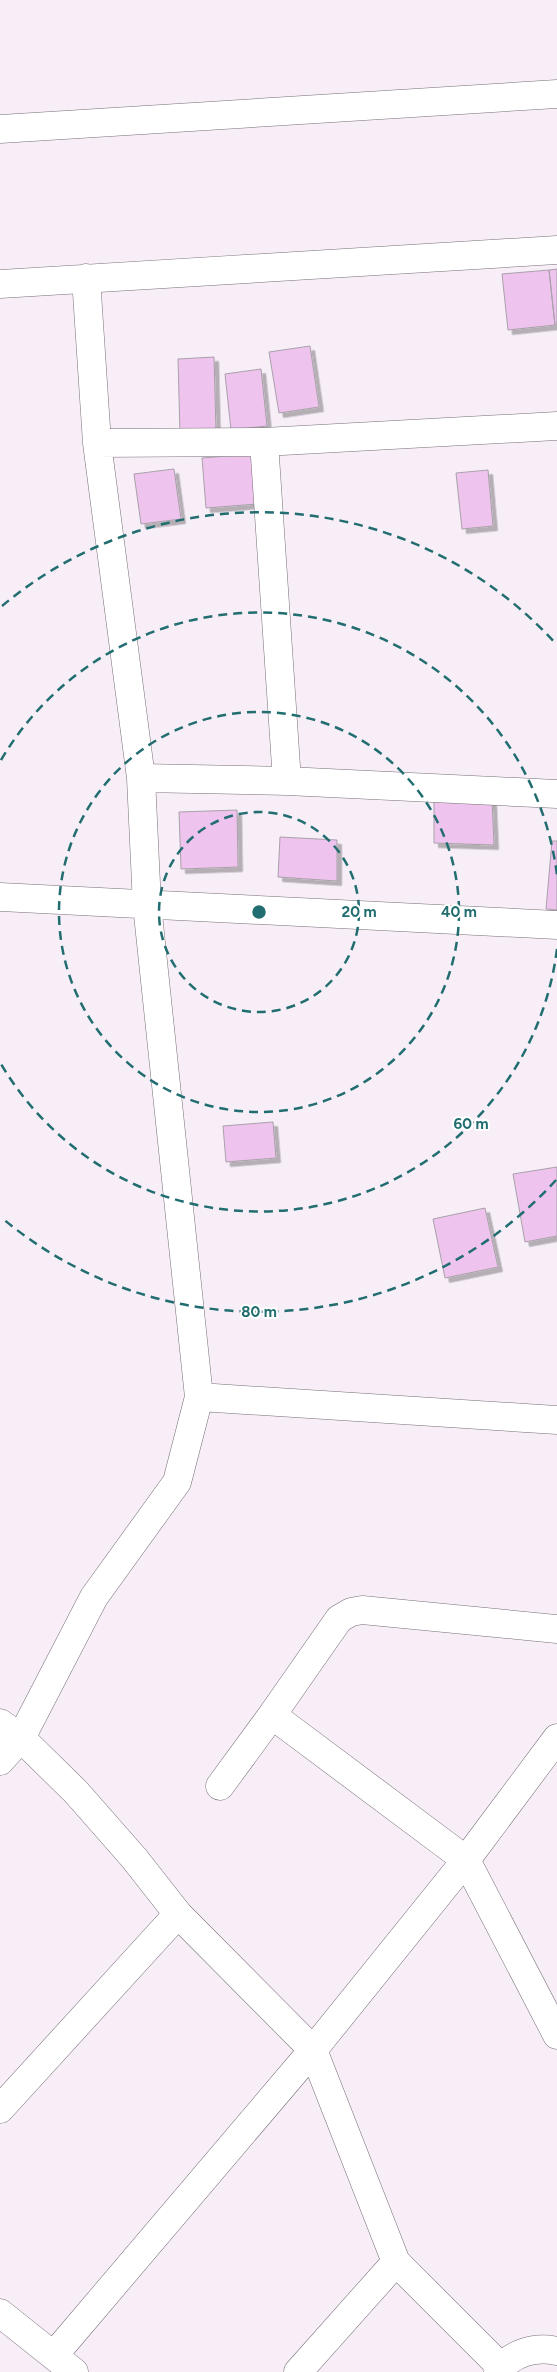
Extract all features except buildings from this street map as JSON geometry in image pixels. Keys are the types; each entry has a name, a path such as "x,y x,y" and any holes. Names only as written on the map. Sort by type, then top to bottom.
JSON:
{"street":[{"path":"0,129 557,94"},
{"path":"0,284 557,250"},
{"path":"0,1761 10,1731 94,1597 177,1482 199,1397 147,905 141,778 97,443 86,278"},
{"path":"97,443 264,442 557,426"},
{"path":"264,442 287,780"},
{"path":"141,778 287,780 557,794"},
{"path":"0,897 557,925"},
{"path":"199,1397 557,1420"},
{"path":"220,1786 339,1619 351,1612 362,1610 557,1629"},
{"path":"272,1715 466,1860 557,2035"},
{"path":"10,1731 83,1800 134,1858 178,1914 313,2050 396,2262 500,2369 515,2356 530,2350 547,2349 557,2351"},
{"path":"0,2313 64,2363 466,1860 557,1738"},
{"path":"0,2109 178,1914"},
{"path":"298,2372 396,2262"}]}
